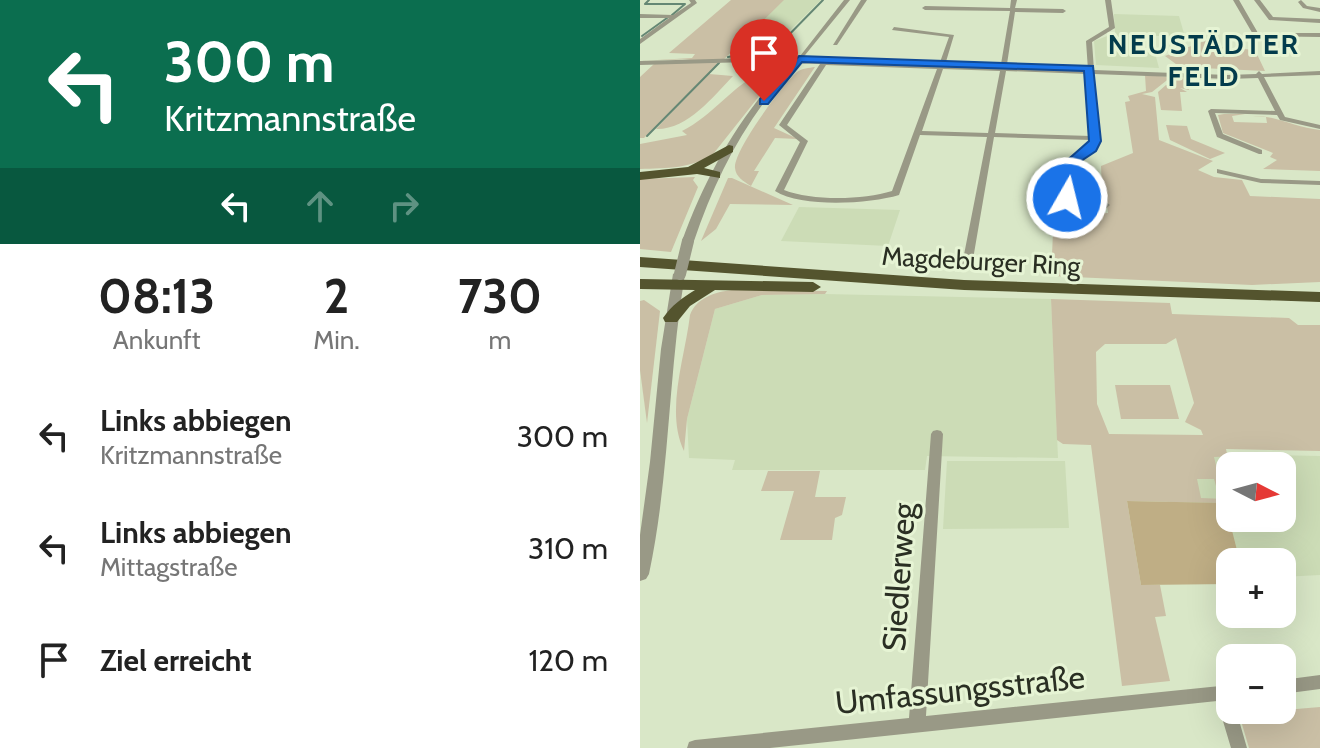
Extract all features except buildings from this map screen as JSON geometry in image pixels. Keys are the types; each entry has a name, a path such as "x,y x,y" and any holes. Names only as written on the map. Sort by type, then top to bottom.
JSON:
{"highway":[{"path":"686,171 710,162 729,149"},
{"path":"644,175 708,170 715,175"},
{"path":"644,175 715,175"},
{"name":"Magdeburger Ring","path":"640,255 994,279 1320,290"},
{"name":"Magdeburger Ring","path":"640,262 1088,291 1320,297"},
{"path":"640,284 678,280 719,285 1072,294 1088,291"},
{"path":"671,318 694,295 719,285"}],"street":[{"path":"640,574 659,472 671,318 688,241 729,149 847,0"},
{"path":"835,44 864,0"},
{"path":"967,265 1014,0"},
{"path":"1067,198 1069,164 1092,149 1095,138 1089,41 1112,28 1108,0"},
{"path":"1236,0 1256,35 1304,38 1320,35"},
{"path":"1257,0 1271,19 1320,21"},
{"path":"642,39 691,2"},
{"path":"1301,2 1304,7 1320,10"},
{"path":"925,8 1063,11"},
{"path":"640,16 675,17"},
{"path":"823,65 783,126 804,141 778,188 783,194 868,199 896,193 952,36 894,29"},
{"path":"640,63 749,60 1260,74 1320,70"},
{"path":"796,62 941,66"},
{"path":"1260,74 1278,113 1290,123 1320,127"},
{"path":"1259,152 1220,136 1211,111 1278,113"},
{"path":"919,133 1095,138"},
{"path":"1220,171 1261,181 1320,183"},
{"name":"Siedlerweg","path":"917,725 937,434"},
{"path":"1296,685 1320,682"},
{"name":"Umfassungsstraße","path":"695,748 1216,694"},
{"path":"1233,724 1239,748"}],"shaded area":[{"path":"731,0 784,0 709,74 733,76 708,102 678,124 656,129 682,101 644,138 640,138 640,77 654,64 690,59 640,61 692,58 695,54 669,53"},
{"path":"781,0 821,0 773,47 760,52 728,51"},
{"path":"1114,14 1179,16 1185,37 1133,35 1134,50 1155,53 1159,68 1096,65 1094,41 1115,33"},
{"path":"1207,40 1210,46 1255,50 1265,71 1180,67 1165,56"},
{"path":"778,66 780,70 714,153 688,165 640,169 640,144 687,135 682,131 695,124 740,86"},
{"path":"815,67 774,128 798,139 775,138 754,171 759,171 751,186 740,178 735,168 742,148 790,79 799,71"},
{"path":"1145,75 1171,77 1152,92 1142,94 1155,97 1159,140 1213,161 1198,170 1214,177 1242,180 1250,196 1320,199 1320,282 1252,285 1051,276 1054,211 1108,213 1101,166 1133,153 1125,102 1130,101 1128,96 1146,91"},
{"path":"1174,76 1185,77 1189,90 1180,88 1187,92 1180,92 1182,111 1161,110 1158,92 1166,85 1173,86 1167,84 1177,78"},
{"path":"1245,114 1232,116 1234,122 1267,123 1266,117 1253,116 1261,116 1278,119 1302,127 1320,130 1320,171 1263,169 1277,160 1270,157 1273,153 1223,133 1218,115"},
{"path":"1166,125 1187,126 1191,139 1225,153 1210,159 1170,140"},
{"path":"695,177 693,180 698,187 671,252 640,249 640,179"},
{"path":"728,178 793,205 730,204 716,229 701,241"},
{"path":"799,207 900,210 888,246 781,241"},
{"path":"732,290 827,291 825,294 762,295 715,309 687,419 684,451 676,419 676,402 690,315 697,304 707,297"},
{"path":"762,295 1051,299 1058,458 927,456 925,470 732,470 735,460 689,458 687,419 715,309"},
{"path":"1051,299 1170,303 1172,314 1289,318 1298,325 1320,325 1320,451 1226,449 1227,452 1216,452 1214,457 1216,486 1214,479 1197,479 1201,498 1216,499 1216,503 1127,501 1141,585 1160,585 1166,616 1155,617 1170,681 1122,686 1091,445 1063,444 1057,440","holes":["1176,338 1194,403 1185,422 1201,430 1203,435 1109,434 1097,404 1096,352 1105,344 1166,344"]},
{"path":"644,300 660,311 647,423 640,370 640,301"},
{"path":"1115,385 1170,385 1179,419 1121,419"},
{"path":"1216,455 1216,532 1296,532 1296,456 1320,456 1320,575 1296,576 1296,548 1216,548 1134,469"},
{"path":"947,461 1065,461 1069,528 943,529"},
{"path":"768,471 820,471 815,497 846,497 842,515 835,518 832,540 780,540 794,491 761,491"},
{"path":"1127,501 1216,503 1216,532 1232,532 1236,548 1216,548 1216,584 1141,585"},
{"path":"1320,707 1320,748 1249,748 1242,724 1296,724 1296,709"}],"waterway":[{"path":"649,0 645,4 685,4 672,15"},
{"path":"728,57 775,49 823,0"},
{"path":"642,36 667,18"},
{"path":"647,136 719,63"}],"district":[{"name":"NEUSTÄDTER FELD","path":"1204,60"}],"route":[{"path":"764,101 799,59 1089,68 1095,141 1092,149 1069,164 1067,198"}]}
